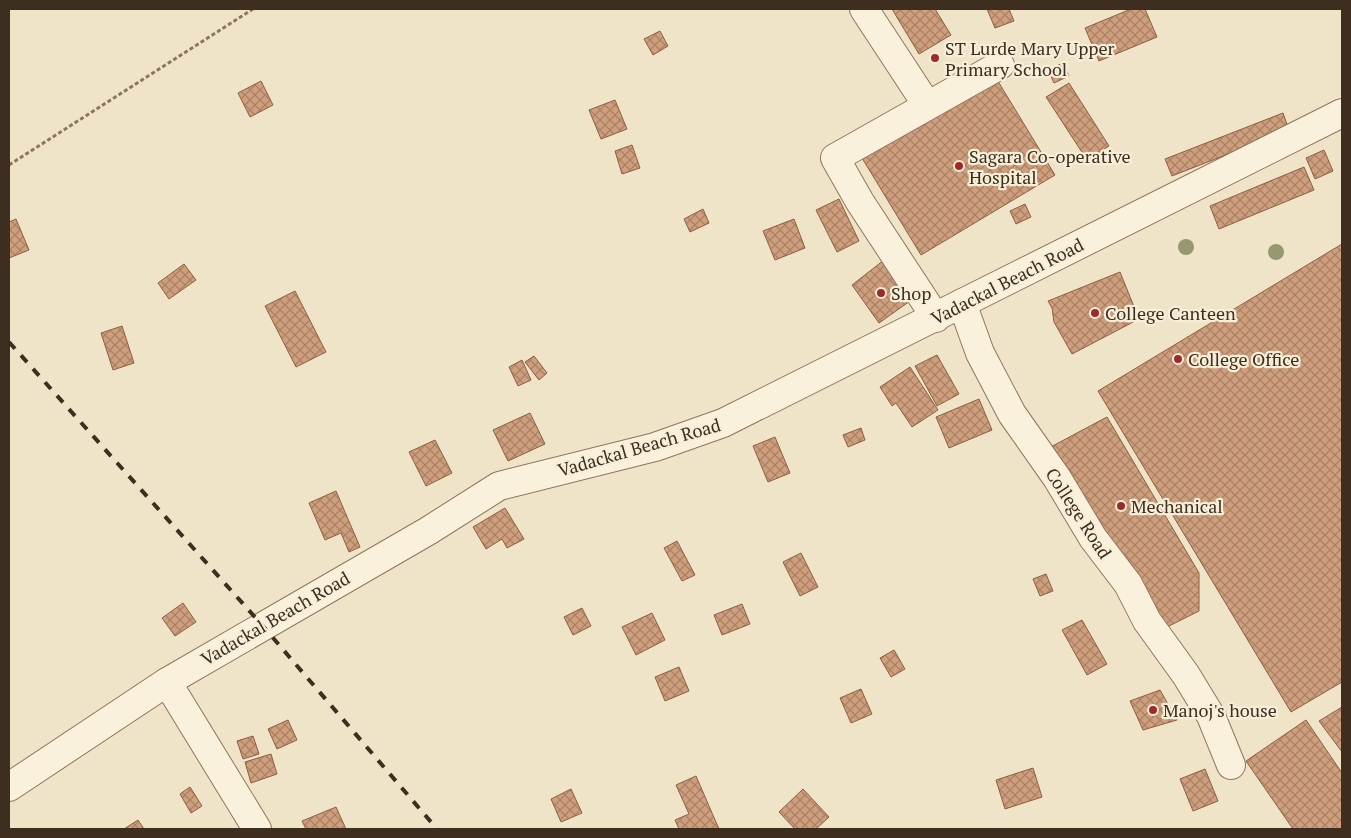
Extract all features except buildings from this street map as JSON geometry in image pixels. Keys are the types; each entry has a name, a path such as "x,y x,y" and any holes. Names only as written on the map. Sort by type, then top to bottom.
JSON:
{"street":[{"path":"864,9 927,105"},
{"path":"936,318 860,202 835,158 1000,65"},
{"name":"Vadackal Beach Road","path":"9,787 166,682 428,530 499,486 654,447 723,423 1342,113"},
{"name":"College Road","path":"962,303 980,353 1012,414 1058,478 1093,538 1128,584 1148,621 1186,675 1211,716 1231,765"},
{"path":"166,682 257,829"}],"path":[{"path":"9,165 253,9"}],"railway":[{"path":"9,342 262,625 437,829"}],"place":[{"name":"ST Lurde Mary Upper Primary School","path":"935,58"},
{"name":"Sagara Co-operative Hospital","path":"959,166"},
{"name":"Shop","path":"881,293"},
{"name":"College Canteen","path":"1095,313"},
{"name":"College Office","path":"1178,359"},
{"name":"Mechanical","path":"1121,506"},
{"name":"Manoj's house","path":"1153,710"}]}
